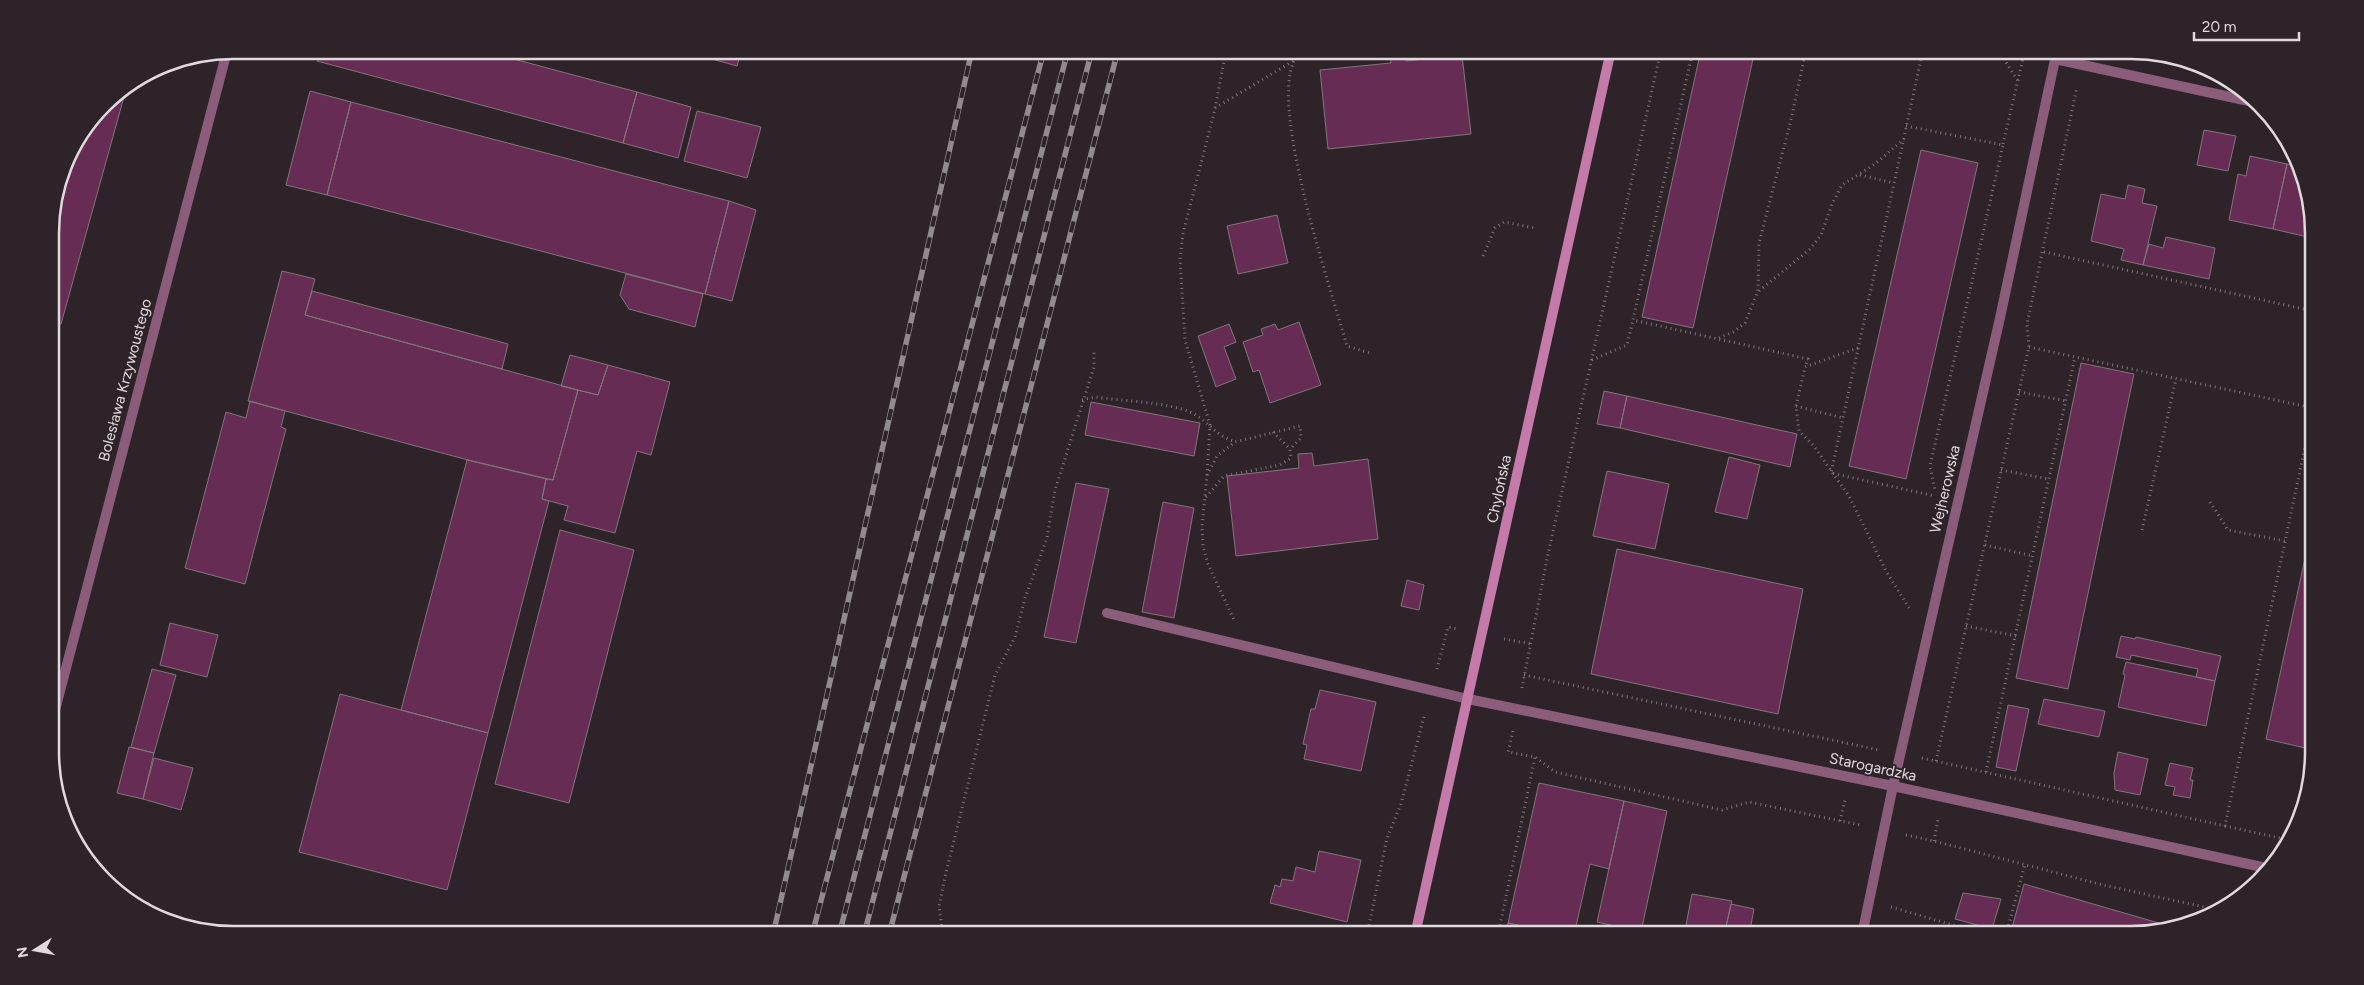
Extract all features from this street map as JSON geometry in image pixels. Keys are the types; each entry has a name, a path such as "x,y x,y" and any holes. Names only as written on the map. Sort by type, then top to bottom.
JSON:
{"street":[{"name":"Bolesława Krzywoustego","path":"59,695 224,59"},
{"name":"Chylońska","path":"1417,926 1609,59"},
{"name":"Wejherowska","path":"1864,926 1893,786 2000,318 2055,59"},
{"path":"2066,59 2082,65 2242,100"},
{"name":"Starogardzka","path":"1107,613 1431,691 1893,786 2262,866"}],"path":[{"path":"1224,59 1214,109 1183,233 1180,259 1185,340 1210,425 1206,497 1202,527 1208,564 1223,599 1250,648"},
{"path":"1659,59 1548,554 1508,752 1535,757 1555,772 1722,810 1749,802 1859,825"},
{"path":"1592,360 1627,345 1691,59"},
{"path":"1718,339 1733,332 1745,323 1758,291 1759,243 1791,120 1804,59"},
{"path":"1830,473 1921,59"},
{"path":"2004,59 2018,81"},
{"path":"1934,505 1936,497 1930,466 2023,59"},
{"path":"1214,109 1295,60"},
{"path":"1295,60 1288,97 1290,119 1309,214 1347,346 1370,353"},
{"path":"2082,65 2044,252 2027,324 2029,347 1936,761 2283,839"},
{"path":"1906,126 2003,145"},
{"path":"1758,291 1810,249 1821,235 1832,204 1842,185 1860,175 1904,139"},
{"path":"1860,175 1894,183"},
{"path":"1483,256 1495,228 1504,222 1535,228"},
{"path":"2044,252 2305,309"},
{"path":"1633,320 1808,359 1796,406 1799,431 1813,445 1830,473 1849,496 1886,571 1910,609"},
{"path":"1805,367 1858,347"},
{"path":"2029,347 2305,406"},
{"path":"941,926 941,899 995,675 1015,637 1025,598 1047,538 1055,490 1094,367 1094,352"},
{"path":"1986,772 2075,357"},
{"path":"2142,530 2176,379"},
{"path":"2019,392 2066,401"},
{"path":"1082,400 1095,397 1173,407 1189,411 1210,425 1223,438 1235,442"},
{"path":"1796,406 1843,418"},
{"path":"1207,475 1217,456 1235,442 1300,426 1300,438 1290,450"},
{"path":"1206,497 1224,476 1280,465 1291,458 1290,450 1272,432"},
{"path":"2225,826 2305,446"},
{"path":"2001,470 2049,479"},
{"path":"1830,473 1936,497"},
{"path":"2210,502 2228,530 2285,541"},
{"path":"1984,545 2033,556"},
{"path":"1908,617 1912,600"},
{"path":"1966,626 2016,636"},
{"path":"1369,926 1387,838 1401,804 1448,627"},
{"path":"1524,675 1859,746 1877,749 1879,740"},
{"path":"1500,926 1535,757"},
{"path":"1908,836 2025,864 2103,886 2208,908"},
{"path":"2008,926 2025,864"},
{"path":"1891,907 1955,926"}],"building":[{"path":"318,59 514,59 637,92 623,143 317,61"},
{"path":"712,59 739,59 737,66"},
{"path":"1391,59 1406,59 1406,61 1462,59 1471,134 1328,149 1320,70 1391,63"},
{"path":"1699,59 1753,59 1693,328 1642,317"},
{"path":"310,91 351,102 327,195 286,185"},
{"path":"637,92 691,107 678,158 623,143"},
{"path":"124,98 61,324 59,323 59,221 62,198 68,176 88,136 102,118"},
{"path":"351,102 729,201 705,294 327,195"},
{"path":"697,111 761,127 747,178 684,161"},
{"path":"2204,130 2236,136 2228,171 2197,165"},
{"path":"1921,150 1978,163 1906,479 1849,466"},
{"path":"2250,156 2287,164 2273,229 2229,220 2238,174 2246,176"},
{"path":"2287,164 2291,165 2304,210 2305,236 2273,229"},
{"path":"2128,185 2145,189 2142,203 2157,206 2143,265 2121,260 2124,249 2091,241 2101,194 2125,199"},
{"path":"729,201 756,210 732,301 705,294"},
{"path":"1277,215 1288,263 1238,274 1227,226"},
{"path":"2166,237 2215,248 2209,279 2143,265 2149,244 2163,248"},
{"path":"282,271 315,279 305,315 578,390 553,480 468,460 248,401"},
{"path":"626,274 703,294 695,327 629,309 620,295"},
{"path":"312,291 508,344 502,369 305,315"},
{"path":"1299,322 1321,385 1270,403 1259,370 1253,372 1243,342 1263,335 1261,329 1275,324 1278,330"},
{"path":"1229,324 1236,342 1224,347 1236,379 1216,387 1198,336"},
{"path":"570,355 608,365 598,395 561,386"},
{"path":"2081,363 2134,374 2068,689 2016,678"},
{"path":"608,365 670,382 651,455 637,451 615,533 564,520 568,506 542,499 546,479 553,480 578,390 598,395"},
{"path":"1604,391 1627,396 1620,428 1597,424"},
{"path":"1627,396 1797,434 1790,467 1620,428"},
{"path":"250,401 285,411 281,427 286,429 245,584 185,568 226,412 246,418"},
{"path":"1091,402 1200,423 1194,456 1085,435"},
{"path":"1312,453 1314,466 1368,459 1378,539 1236,556 1227,476 1299,468 1298,454"},
{"path":"1729,457 1760,465 1747,519 1715,512"},
{"path":"467,460 546,479 542,499 549,501 488,733 401,710"},
{"path":"1607,471 1669,484 1655,549 1593,536"},
{"path":"1076,483 1109,489 1076,643 1044,637"},
{"path":"1163,502 1194,508 1174,618 1142,612"},
{"path":"560,530 634,550 569,803 495,784"},
{"path":"1617,549 1803,589 1778,714 1591,674"},
{"path":"2305,558 2305,748 2266,739"},
{"path":"1407,580 1424,585 1419,610 1401,606"},
{"path":"170,623 218,635 207,677 160,665"},
{"path":"2121,636 2135,639 2136,637 2221,656 2215,681 2196,677 2198,669 2131,655 2130,660 2116,657"},
{"path":"2126,662 2215,681 2206,726 2118,707"},
{"path":"152,669 176,675 154,753 131,747"},
{"path":"1320,690 1376,702 1361,771 1304,759 1307,745 1303,744 1311,709 1315,709"},
{"path":"340,694 488,733 447,890 299,852"},
{"path":"2044,699 2105,711 2099,737 2038,724"},
{"path":"2008,705 2029,709 2016,771 1996,767"},
{"path":"129,747 154,753 143,799 117,793"},
{"path":"2118,752 2148,759 2140,795 2115,790 2114,773"},
{"path":"154,758 193,768 181,810 143,799"},
{"path":"2170,763 2193,768 2190,780 2193,780 2190,798 2173,795 2175,787 2165,785"},
{"path":"1539,783 1624,801 1609,869 1590,864 1576,926 1521,926 1508,923"},
{"path":"1624,801 1667,811 1642,926 1615,926 1597,922"},
{"path":"1319,851 1361,860 1347,922 1270,903 1275,885 1280,887 1282,879 1293,881 1296,867 1315,872"},
{"path":"2024,884 2161,924 2143,926 2012,926"},
{"path":"1963,893 2001,899 1993,926 1981,926 1955,919"},
{"path":"1692,894 1732,901 1726,926 1686,925"},
{"path":"1731,904 1754,909 1751,926 1726,926"},
{"path":"1508,923 1521,926 1507,926"}],"railway":[{"path":"775,926 970,59"},
{"path":"814,926 1042,59"},
{"path":"841,926 1066,59"},
{"path":"866,926 1090,59"},
{"path":"891,926 1116,59"}]}
